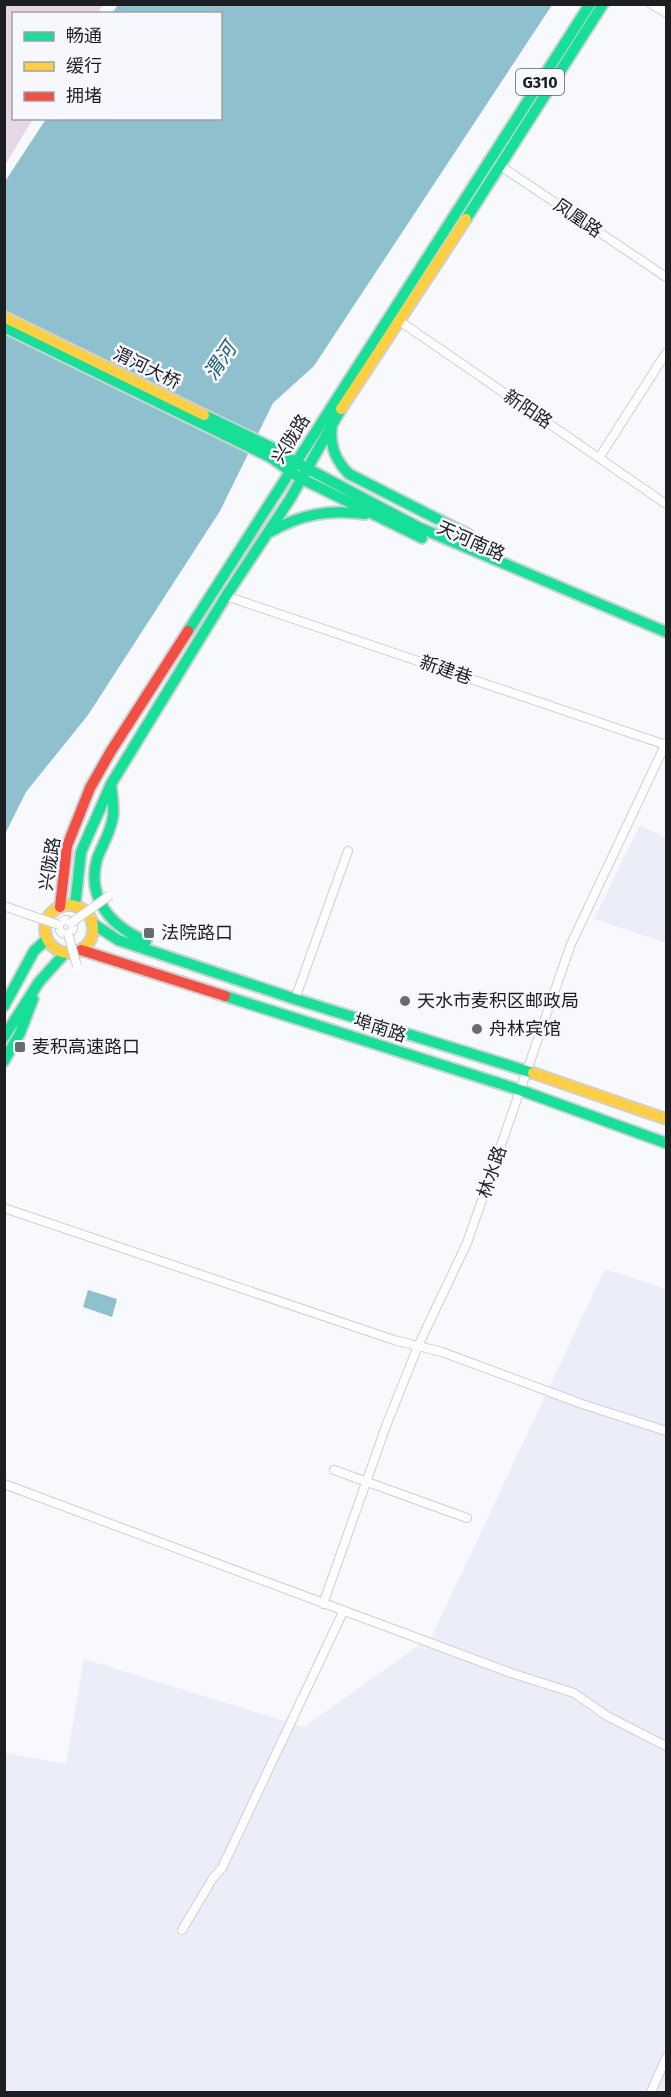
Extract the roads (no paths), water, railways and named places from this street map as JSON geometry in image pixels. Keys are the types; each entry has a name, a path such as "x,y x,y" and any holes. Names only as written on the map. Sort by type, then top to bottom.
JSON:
{"main road":[{"name":"兴陇路","path":"75,906 81,852 111,784 126,757 226,596 290,499 332,423 490,159 590,4"},
{"name":"兴陇路","path":"60,907 67,846 90,788 111,751 293,466 501,166 603,4"},
{"name":"渭河大桥","path":"4,317 273,453"},
{"name":"渭河大桥","path":"4,327 273,453"},
{"path":"332,423 331,442 334,455 349,474 469,535 492,560"},
{"name":"天河南路","path":"273,453 375,515 489,567 666,641"},
{"name":"天河南路","path":"304,473 492,560 666,632"},
{"path":"266,534 291,519 321,511 375,515"},
{"path":"111,784 114,812 112,824 96,862 93,878 94,894 107,914 123,930 171,951 195,965"},
{"path":"75,906 60,907 49,916 45,931 51,946 65,953 81,950 91,938 92,923"},
{"name":"埠南路","path":"75,906 86,912 92,923 118,940 295,999 527,1070 666,1119"},
{"path":"4,1006 34,951 47,939"},
{"path":"129,964 127,953 133,945"},
{"name":"埠南路","path":"81,950 520,1090 666,1143"},
{"path":"4,1037 39,982 65,953"},
{"path":"4,1061 20,1033 39,982"}],"street":[{"path":"651,4 666,13"},
{"name":"凤凰路","path":"490,159 666,277"},
{"name":"新阳路","path":"394,318 666,504"},
{"path":"599,458 666,353"},
{"name":"新建巷","path":"226,596 666,745"},
{"name":"林水路","path":"323,1604 366,1482 418,1346 466,1243 571,944 666,745"},
{"path":"295,999 348,851"},
{"path":"71,923 110,895"},
{"path":"7,907 59,925"},
{"path":"59,925 65,920 71,923"},
{"path":"68,934 72,929 71,923"},
{"path":"59,925 61,932 68,934"},
{"path":"68,934 77,966"},
{"path":"4,1208 394,1340 442,1352 582,1404 666,1431"},
{"path":"334,1470 467,1518"},
{"path":"4,1484 343,1612 511,1673 574,1693 607,1716 666,1746"},
{"path":"182,1929 213,1878 222,1868 343,1612"},
{"path":"651,2092 666,2058"}],"water":[{"name":"渭河","path":"118,5 552,5 314,366 273,403 220,511 88,715 26,792 5,834 4,183 45,120 222,120 222,12 113,12"},
{"path":"88,1290 117,1299 112,1317 83,1307"}],"place":[{"name":"法院路口","path":"149,933"},
{"name":"天水市麦积区邮政局","path":"405,1001"},
{"name":"舟林宾馆","path":"477,1029"},
{"name":"麦积高速路口","path":"20,1047"}]}
